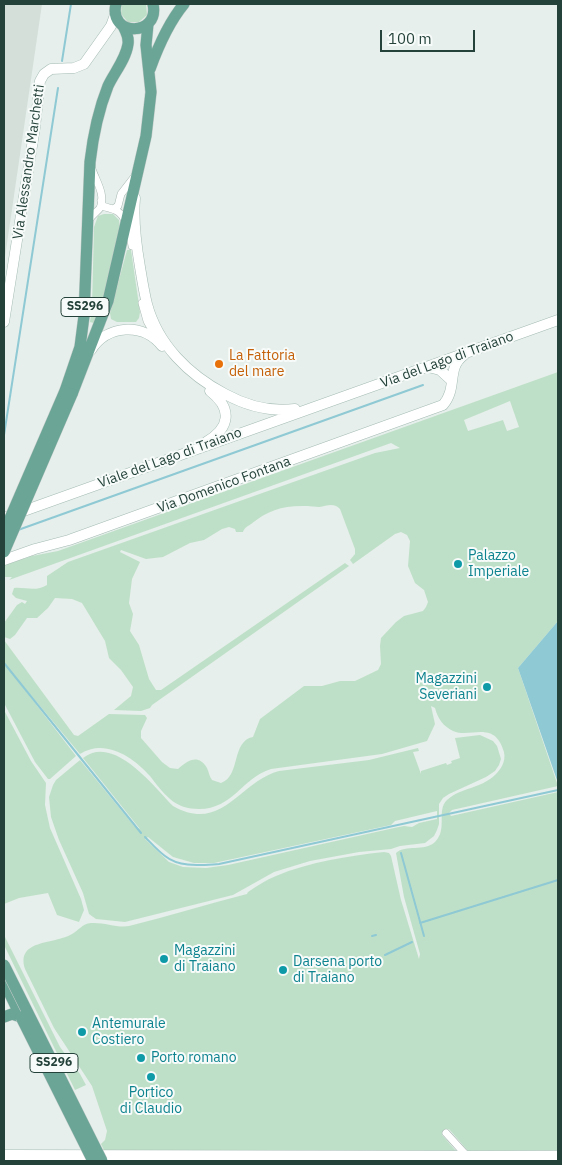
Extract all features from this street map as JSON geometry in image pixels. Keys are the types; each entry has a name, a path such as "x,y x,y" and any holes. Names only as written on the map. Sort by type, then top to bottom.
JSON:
{"main road":[{"path":"149,73 157,50 184,4"},
{"path":"126,225 140,164 150,106 146,45 148,24 155,6"},
{"path":"88,223 90,162 93,138 108,86 126,51 128,36 116,10"},
{"path":"123,26 136,29 148,24"},
{"name":"SS296","path":"4,552 68,393 82,332 88,223"},
{"name":"SS296","path":"4,532 68,393 86,360 108,301 126,225"},
{"name":"SS296","path":"4,965 93,1161"},
{"path":"4,982 9,1006 20,1004 26,1017"},
{"path":"4,1017 12,1014 26,1017"},
{"name":"SS296","path":"26,1017 102,1161"}],"street":[{"name":"Via Alessandro Marchetti","path":"4,322 35,126 40,81 44,74 51,69 74,68 84,64 111,26 116,10"},
{"path":"88,223 90,218 99,209 101,201 100,189 90,162"},
{"path":"112,209 118,206 121,194 135,176 140,164"},
{"path":"140,164 135,203 135,238 144,289 152,319 169,348 189,371 217,390 243,402 266,409 283,410 323,403"},
{"path":"101,201 103,206 121,214 126,225 131,240 142,306 147,321 160,344"},
{"name":"Via del Lago di Traiano","path":"336,399 558,320"},
{"path":"86,360 94,346 111,333 121,330 132,330 146,333 160,344 187,374 215,395 226,411 227,417"},
{"path":"426,367 440,370 452,381 459,358 467,353"},
{"name":"Via Domenico Fontana","path":"4,560 69,540 442,405 451,393 452,381"},
{"name":"Viale del Lago di Traiano","path":"4,518 336,399"},
{"path":"188,451 218,433 233,406 243,402"},
{"path":"446,1133 467,1156"},
{"path":"4,1155 558,1156"}],"shaded area":[{"path":"4,4 42,4 4,264"}],"green space":[{"path":"122,4 146,4 147,15 139,22 128,22 121,14"},
{"path":"113,214 119,220 120,228 97,324 90,322 94,227 98,216"},
{"path":"127,250 131,250 140,312 136,322 117,322 111,319 110,313"},
{"path":"558,372 558,621 518,668 558,786 452,810 449,813 451,816 558,792 558,1150 468,1151 449,1129 442,1135 456,1151 104,1150 101,1144 105,1140 107,1131 92,1086 54,1028 25,969 24,959 26,952 38,944 72,934 88,924 129,926 247,894 269,879 315,863 384,852 389,853 391,856 401,900 419,959 420,954 404,897 396,853 405,849 426,847 435,842 441,831 442,809 447,800 458,793 484,783 495,775 504,762 504,752 500,742 488,733 460,733 449,729 439,719 435,708 431,706 435,724 427,741 382,754 271,769 252,779 221,804 211,808 195,809 176,804 167,797 150,776 127,756 109,749 99,748 80,754 11,672 76,756 48,779 35,762 4,703 4,640 74,735 78,736 109,714 145,715 147,718 141,731 141,738 162,762 170,768 178,769 189,761 200,761 204,763 212,780 221,783 227,779 234,766 238,751 246,740 253,737 260,719 304,686 322,686 340,681 355,681 378,670 381,664 381,638 404,616 423,611 426,607 428,602 424,590 415,583 408,566 410,541 407,535 401,532 395,534 353,564 350,560 355,554 355,549 340,509 332,505 319,507 299,506 277,509 270,512 246,527 243,532 236,532 235,529 229,527 222,529 204,540 190,543 163,557 146,559 121,550 120,552 140,562 132,579 129,603 133,614 130,631 139,645 149,679 156,690 161,690 345,563 349,566 150,708 141,711 114,710 131,696 133,687 121,670 109,658 105,641 82,603 72,599 55,598 37,618 27,618 10,639 4,637 4,623 17,605 22,602 25,604 27,601 16,598 12,594 14,588 35,589 43,587 47,585 47,576 68,562 375,453 400,448 391,443 9,580 12,577 4,577 5,565 32,556 58,551","holes":["510,401 519,427 507,431 503,420 468,431 464,420"]},
{"path":"4,710 31,761 46,783 45,805 50,828 84,910 79,922 57,915 48,893 19,898 4,904"},
{"path":"480,735 493,741 497,746 501,759 495,771 443,798 439,804 439,824 437,830 434,836 425,843 310,861 274,872 233,895 125,922 96,919 89,914 83,893 59,840 51,817 49,797 53,785 56,780 80,760 135,827 140,829 83,758 95,752 120,757 144,776 173,806 190,813 205,814 218,810 265,777 279,771 369,760 418,748 419,751 413,752 421,774 421,771 446,763 447,765 452,763 451,761 460,758 455,738","holes":["437,811 437,819 419,823 412,827 404,826 228,865 206,868 183,867 169,862 145,839 148,837 173,857 194,863 214,863 391,825 395,821"]},
{"path":"4,935 60,1047 86,1085 75,1090 4,945"}],"water":[{"path":"558,621 558,783 518,668"}],"waterway":[{"path":"62,61 71,4"},
{"path":"4,435 58,88"},
{"path":"18,530 423,385"},
{"path":"4,663 141,833"},
{"path":"145,837 171,860 191,865 219,864 558,790"},
{"path":"401,853 424,936"},
{"path":"420,923 558,880"},
{"path":"372,936 376,935"},
{"path":"385,955 412,942"}],"place":[{"name":"La Fattoria del mare","path":"219,364"},
{"name":"Palazzo Imperiale","path":"458,564"},
{"name":"Magazzini Severiani","path":"487,687"},
{"name":"Magazzini di Traiano","path":"164,959"},
{"name":"Darsena porto di Traiano","path":"283,970"},
{"name":"Antemurale Costiero","path":"82,1032"},
{"name":"Porto romano","path":"141,1058"},
{"name":"Portico di Claudio","path":"151,1077"}]}
